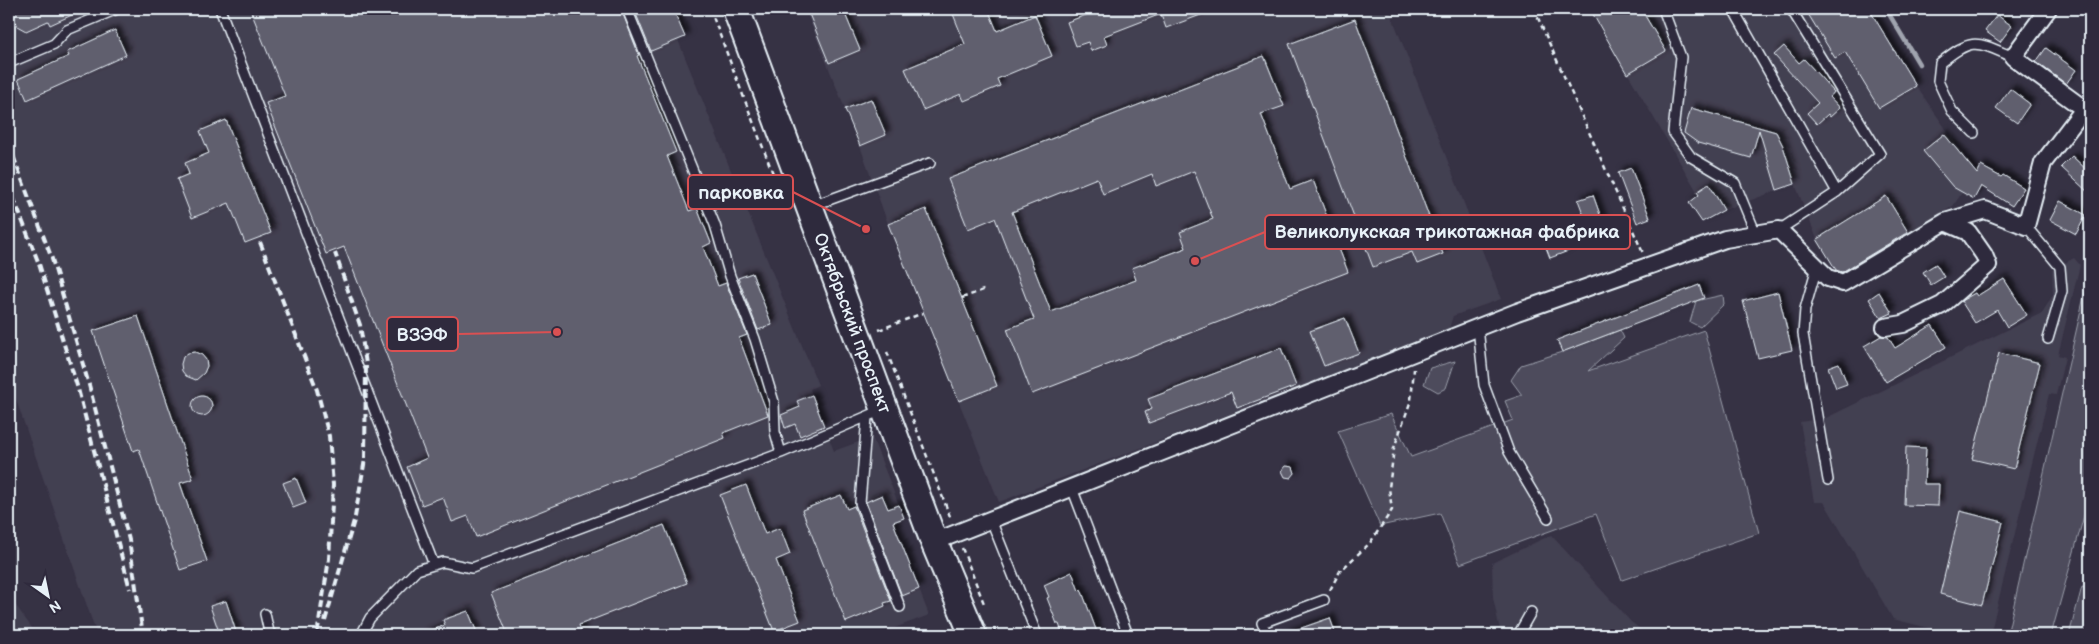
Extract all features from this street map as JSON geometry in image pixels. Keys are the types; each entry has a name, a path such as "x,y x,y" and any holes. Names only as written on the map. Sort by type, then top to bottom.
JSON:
{"main road":[{"name":"Октябрьский проспект","path":"736,9 809,207 876,413 934,542 971,635"}],"street":[{"path":"934,542 1516,312 1725,239 1779,230 1828,278 1843,283 1945,222 1985,210 2026,226 2043,163 2084,109 2013,57 2048,9"},
{"path":"1884,327 1903,324 1942,305 1988,265 1984,255 1968,232 1945,222"}],"lane":[{"path":"9,63 54,44 67,30 117,9"},
{"path":"220,9 434,565"},
{"path":"627,9 715,225 730,276 754,339 774,402 774,432 781,453"},
{"path":"1663,9 1681,57 1673,132 1691,157 1735,183 1756,234"},
{"path":"1733,9 1837,192"},
{"path":"1779,230 1837,192 1880,154 1791,9"},
{"path":"1974,133 1952,111 1938,81 1940,63 1961,46 1982,44 2013,57"},
{"path":"809,207 930,163"},
{"path":"2026,226 2060,267 2062,291 2048,339"},
{"path":"1817,267 1805,309 1803,334 1828,480"},
{"path":"1478,327 1484,385 1509,452 1548,518"},
{"path":"361,635 370,618 417,570 443,562 472,568 781,453 876,413"},
{"path":"876,413 860,503 900,607"},
{"path":"1072,488 1128,635"},
{"path":"992,520 1037,635"},
{"path":"1266,635 1262,623 1324,600"},
{"path":"1518,635 1531,612"},
{"path":"265,614 269,632 273,635"}],"path":[{"path":"1534,9 1648,266"},
{"path":"962,298 986,289"},
{"path":"878,330 923,313"},
{"path":"1324,600 1340,571 1370,543 1392,510 1389,488 1394,448 1411,400 1415,353"}],"shaded area":[{"path":"9,9 673,9 685,37 678,40 818,385 810,389 834,451 872,437 904,518 893,523 929,615 876,635 97,635 9,379"},
{"path":"805,9 1389,9 1501,299 1453,316 1448,331 999,502"},
{"path":"1590,9 1869,9 1916,86 1976,172 1953,206 1841,278 1817,239 1795,184 1724,210 1712,217"},
{"path":"2074,258 2080,265 2058,355 2065,357 2056,395 2049,394 1990,635 1957,635 1893,619 1824,502 1814,502 1800,422 1826,418 2042,313 2053,295 2052,270"},
{"path":"2090,270 2090,494 2051,635 2007,635"},
{"path":"1723,295 1724,304 1700,327 1690,322 1696,301"},
{"path":"1620,330 1624,338 1588,371 1704,330 1759,533 1622,580 1596,514 1460,564 1440,513 1380,526 1338,431 1391,414 1411,457 1513,420 1505,401 1522,395 1511,380 1521,365"},
{"path":"1455,361 1446,388 1438,392 1424,384 1430,368"},
{"path":"1551,535 1631,622 1648,635 1501,635 1493,597 1492,563"},
{"path":"2082,587 2090,589 2090,635 2069,635"},
{"path":"9,596 37,635 9,635"}],"building":[{"path":"9,9 85,9 50,25 48,21 26,31 17,26"},
{"path":"250,9 621,9 639,55 637,56 676,152 667,156 689,211 697,208 711,243 703,247 718,286 726,283 747,335 739,338 768,415 723,433 725,438 476,537 468,516 452,522 443,497 422,505 407,467 427,458 344,247 326,254 266,103 285,96"},
{"path":"634,9 673,9 685,37 651,51"},
{"path":"807,9 843,9 860,50 829,63"},
{"path":"951,9 988,9 997,31 1035,15 1052,56 997,79 1000,86 964,101 961,94 923,110 905,69 965,44"},
{"path":"1102,9 1214,10 1166,28 1161,14 1104,36 1107,45 1091,51 1088,42 1076,46 1067,22"},
{"path":"1590,9 1641,9 1666,51 1627,74"},
{"path":"1805,9 1869,9 1916,86 1879,108 1845,52 1835,58"},
{"path":"1997,15 2012,26 2000,42 1985,31"},
{"path":"1355,19 1443,254 1417,264 1412,252 1373,267 1289,44"},
{"path":"115,30 126,55 27,100 18,79 69,56 67,52"},
{"path":"1784,46 1799,63 1804,59 1834,92 1830,97 1840,108 1830,117 1828,114 1817,124 1807,113 1818,103 1774,55"},
{"path":"2046,48 2076,70 2066,84 2036,62"},
{"path":"1264,56 1284,106 1261,114 1290,189 1313,180 1348,272 1032,394 1007,329 1034,319 995,218 968,229 948,179","holes":["1194,171 1213,219 1180,232 1186,248 1132,268 1136,280 1051,312 1012,212 1097,178 1103,194 1152,174 1156,186"]},
{"path":"2010,89 2030,104 2017,123 1996,108"},
{"path":"871,99 886,135 860,146 845,109"},
{"path":"1691,108 1776,132 1783,146 1795,184 1777,190 1759,130 1751,158 1698,143 1684,133"},
{"path":"226,120 271,233 245,243 229,203 192,218 177,179 189,174 185,163 209,153 200,131"},
{"path":"1944,134 1977,174 1981,166 2001,177 2003,175 2024,188 2012,206 1981,186 1974,199 1953,187 1923,151"},
{"path":"2072,156 2090,173 2090,194 2061,167"},
{"path":"1631,168 1650,218 1637,223 1618,173"},
{"path":"1709,184 1724,210 1702,222 1689,203 1699,195 1697,192"},
{"path":"1593,195 1603,223 1589,229 1578,200"},
{"path":"1886,196 1908,232 1842,272 1836,270 1817,239"},
{"path":"2060,201 2086,215 2076,234 2050,220"},
{"path":"926,209 997,386 959,401 888,224"},
{"path":"1576,224 1584,245 1550,258 1542,237"},
{"path":"1936,264 1944,277 1931,285 1923,272"},
{"path":"752,273 772,325 758,330 738,278"},
{"path":"2004,279 2027,315 2007,327 1997,310 1975,323 1961,301 1975,293 1977,296"},
{"path":"1699,285 1704,298 1562,352 1557,340"},
{"path":"1778,292 1792,350 1758,358 1743,301"},
{"path":"1879,292 1892,313 1881,318 1869,299"},
{"path":"138,316 193,479 180,483 207,561 180,570 139,449 133,451 93,331"},
{"path":"1345,318 1359,353 1324,366 1310,331"},
{"path":"1932,325 1946,347 1886,382 1864,346 1881,336 1888,337 1895,348"},
{"path":"1281,348 1296,386 1237,408 1231,392 1149,423 1145,412 1152,409 1148,399"},
{"path":"195,352 202,355 206,360 207,366 204,373 196,380 186,376 182,371 181,364 183,357 188,353"},
{"path":"1999,353 2040,363 2014,469 1972,459"},
{"path":"1839,363 1847,384 1836,388 1828,367"},
{"path":"812,395 824,426 800,436 795,424 785,428 781,415 800,407 797,401"},
{"path":"202,396 209,399 212,406 209,413 202,416 195,413 192,406 195,399"},
{"path":"1906,447 1926,448 1924,484 1939,484 1938,506 1904,505"},
{"path":"1286,466 1293,467 1295,473 1291,478 1285,477 1282,471"},
{"path":"296,478 306,503 293,508 283,483"},
{"path":"746,485 765,534 780,528 790,554 776,560 800,621 774,631 720,495"},
{"path":"841,495 847,509 854,506 891,601 884,603 885,606 846,622 802,510"},
{"path":"882,495 888,509 899,505 904,518 893,522 919,589 902,596 866,502"},
{"path":"1960,511 2003,522 1982,605 1940,594"},
{"path":"664,525 687,583 579,625 583,635 508,635 491,593"},
{"path":"1072,572 1079,591 1081,589 1098,635 1063,635 1059,624 1057,624 1044,585"},
{"path":"226,601 237,635 220,635 210,606"},
{"path":"468,611 478,635 421,635 445,625 443,620"},
{"path":"1330,618 1336,635 1284,634"}],"waterway":[{"path":"1886,9 1919,64"}],"railway":[{"path":"9,145 52,259 89,385 129,540 143,635"},
{"path":"9,186 39,264 78,389 130,589"},
{"path":"260,242 317,390 329,436 333,485 329,559 317,635"},
{"path":"325,621 355,517 365,459 366,364 360,325 335,253"}],"place":[{"name":"парковка","path":"866,229"},
{"name":"Великолукская трикотажная фабрика","path":"1195,261"},
{"name":"ВЗЭФ","path":"557,332"}]}
